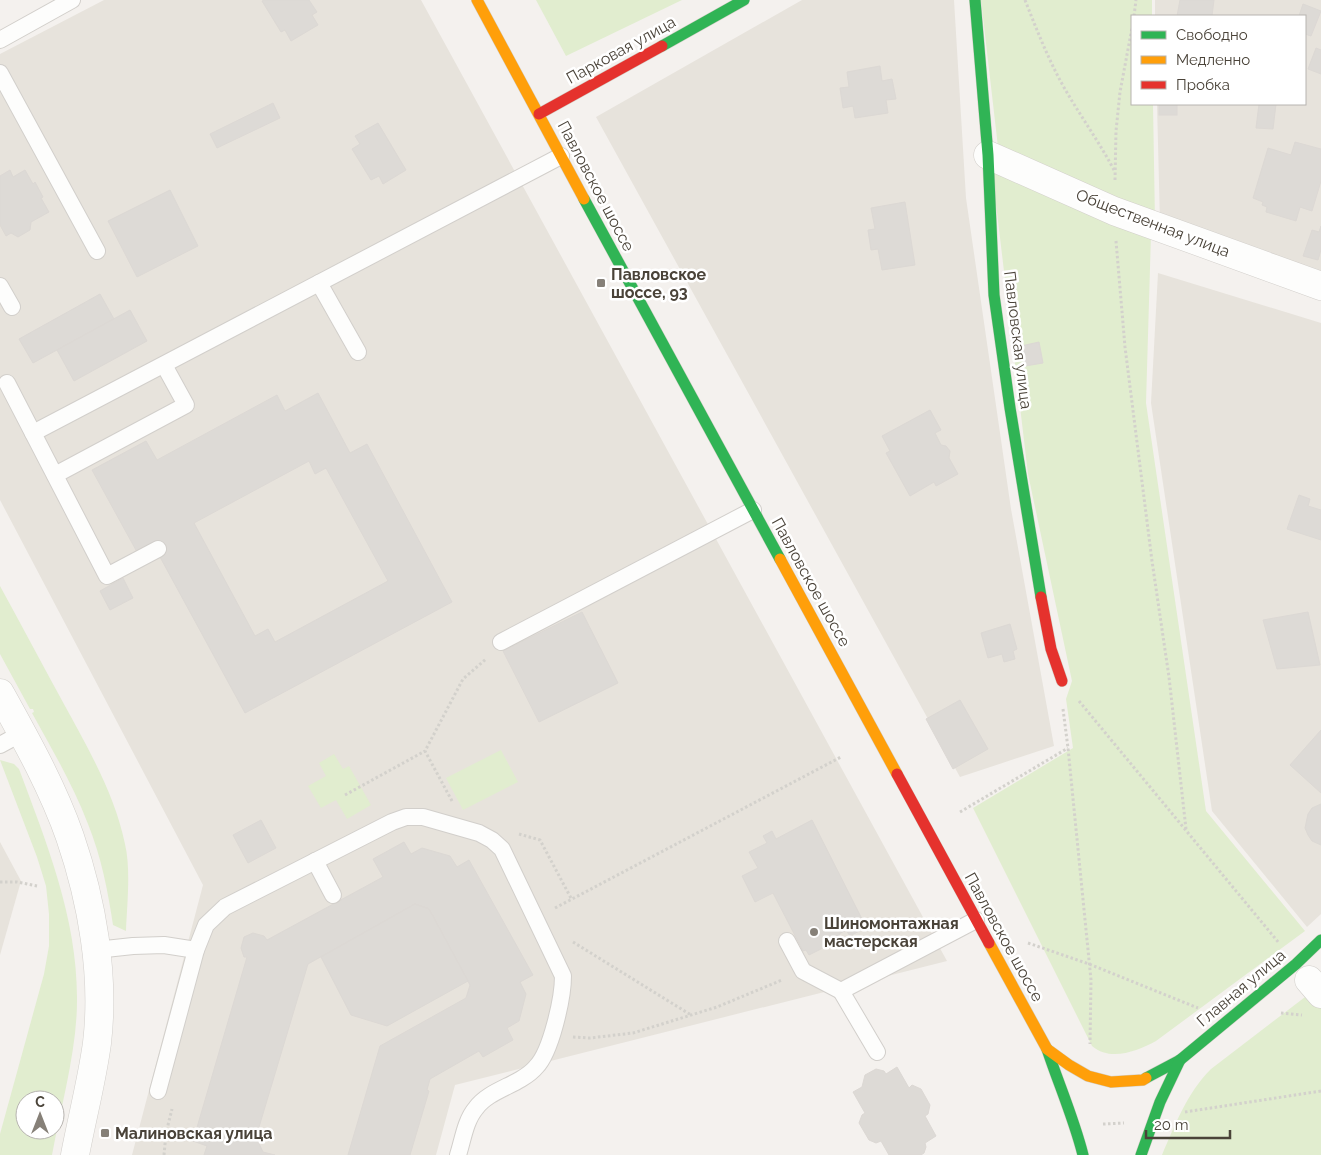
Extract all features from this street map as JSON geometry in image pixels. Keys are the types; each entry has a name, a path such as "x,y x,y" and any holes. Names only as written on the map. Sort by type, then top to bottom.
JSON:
{"main road":[{"name":"Павловское шоссе","path":"477,0 1047,1049 1088,1076 1111,1082 1143,1080 1180,1060"},
{"name":"Парковая улица","path":"539,114 744,0"},
{"name":"Павловская улица","path":"975,0 988,155 994,295 1010,408 1042,603 1051,649 1062,680"},
{"name":"Главная улица","path":"1180,1060 1296,964 1321,940"},
{"path":"1047,1049 1061,1091 1076,1127 1083,1155"},
{"path":"1141,1155 1160,1102 1180,1060"}],"street":[{"name":"Общественная улица","path":"988,155 1114,212 1321,286"},
{"path":"0,693 11,739 58,808 70,836 89,908 96,950 99,992 97,1043 75,1155"}],"lane":[{"path":"0,40 72,0"},
{"path":"0,73 97,251"},
{"path":"33,433 561,156"},
{"path":"319,283 358,352"},
{"path":"0,286 12,307"},
{"path":"54,475 186,404 164,365"},
{"path":"7,383 107,576 158,549"},
{"path":"501,642 753,510"},
{"path":"158,1091 196,950 206,925 225,907 392,822 406,817 423,817 479,833 492,840 502,849 563,976 563,993 546,1051 537,1066 523,1078 488,1097 476,1108 468,1122 458,1155"},
{"path":"315,861 333,895"},
{"path":"841,992 976,920"},
{"path":"787,941 803,970 841,992 877,1052"},
{"path":"96,950 164,945 196,950"}],"path":[{"path":"1025,0 1037,32 1061,81 1100,142 1115,173"},
{"path":"1134,15 1136,0"},
{"path":"1131,33 1120,92 1116,131 1114,212 1117,268 1125,347 1152,561 1169,677 1186,829"},
{"path":"345,795 425,751 463,679 494,652 501,642"},
{"path":"1062,680 1062,698 1091,980 1090,1049"},
{"path":"1062,680 1283,948"},
{"path":"960,812 1068,748"},
{"path":"425,751 457,811 459,827"},
{"path":"536,919 841,757"},
{"path":"0,882 17,882 37,886"},
{"path":"545,938 566,938 691,1015"},
{"path":"1028,943 1089,964 1197,1007"},
{"path":"551,1035 590,1038 633,1032 717,1007 803,970"},
{"path":"1273,1013 1314,997"},
{"path":"1182,1113 1321,1090"},
{"path":"164,1155 166,1133 174,1104"},
{"path":"1096,1124 1132,1122"}],"shaded area":[{"path":"104,0 421,0 947,961 455,1085 436,1155 132,1155 203,885 0,500 0,54"},
{"path":"802,0 954,0 966,198 1011,509 1054,746 960,777 596,117"},
{"path":"1155,0 1321,0 1321,279 1160,223 1157,105 1306,105 1306,15 1155,15"},
{"path":"1158,273 1321,323 1321,914 1307,927 1212,811 1151,403"},
{"path":"0,842 21,881 0,955"}],"green space":[{"path":"536,0 682,0 566,56"},
{"path":"981,0 1152,0 1152,15 1131,15 1131,105 1153,105 1155,222 998,147"},
{"path":"992,170 1151,234 1146,403 1206,811 1305,931 1156,1041 1124,1053 1107,1053 1099,1051 1092,1046 973,808 1073,748 1066,699 1072,681 1028,474"},
{"path":"0,586 92,756 115,808 121,826 128,864 126,931 113,925 106,887 93,836 76,795 32,713 34,712 33,709 30,709 0,654"},
{"path":"501,750 518,782 463,810 446,778"},
{"path":"334,754 343,769 349,766 371,805 347,819 336,800 321,808 308,786 326,776 319,763"},
{"path":"0,760 14,764 19,769 50,854 59,883 72,941 77,1001 74,1039 65,1090 15,1090 15,1140 55,1140 52,1155 0,1155 0,1134 44,974 49,946 49,914 46,886"},
{"path":"1309,994 1321,1008 1321,1155 1162,1155 1188,1099 1211,1069"}],"building":[{"path":"309,0 317,12 312,15 318,25 291,41 285,30 281,32 262,1"},
{"path":"1180,0 1214,0 1212,15 1177,15"},
{"path":"1303,4 1321,11 1311,36 1306,34 1306,15 1299,15"},
{"path":"1316,48 1321,50 1321,74 1308,69"},
{"path":"880,66 882,81 892,79 896,99 886,100 888,113 855,118 853,106 843,108 840,88 849,87 847,72"},
{"path":"273,103 280,118 217,148 210,134"},
{"path":"1159,105 1177,105 1177,115 1159,115"},
{"path":"1259,105 1276,105 1273,129 1256,128"},
{"path":"378,123 406,170 383,184 379,176 371,180 352,149 360,144 355,136"},
{"path":"1295,142 1321,149 1321,181 1312,211 1300,207 1296,221 1266,212 1267,207 1262,205 1263,202 1253,198 1268,148 1291,155"},
{"path":"10,170 13,177 25,170 33,184 35,182 49,212 31,222 30,230 18,237 11,233 6,236 0,225 0,176"},
{"path":"170,190 198,246 137,277 108,221"},
{"path":"905,202 915,265 882,270 878,249 871,250 868,230 875,229 871,208"},
{"path":"1321,226 1321,250 1318,260 1303,256 1312,230 1319,232"},
{"path":"100,294 114,319 33,363 19,339"},
{"path":"130,310 147,341 74,381 57,350"},
{"path":"1039,342 1043,363 1025,366 1021,346"},
{"path":"318,393 350,453 367,444 452,602 245,713 160,557 165,554 158,541 137,552 92,470 146,441 157,460 277,395 285,411","holes":["309,461 315,474 326,468 388,581 275,642 268,629 255,636 194,523"]},
{"path":"930,410 941,430 935,433 941,445 946,446 950,451 949,458 958,474 936,486 934,482 910,496 886,453 890,451 882,436"},
{"path":"1299,495 1310,499 1308,506 1321,510 1321,540 1287,529"},
{"path":"123,578 133,598 110,610 100,591"},
{"path":"582,612 618,683 539,722 503,651"},
{"path":"1308,612 1320,665 1277,669 1263,620"},
{"path":"1010,624 1017,649 1013,651 1015,659 1004,662 1002,654 988,658 981,633"},
{"path":"960,700 988,749 953,769 926,719"},
{"path":"1321,730 1321,793 1290,765"},
{"path":"1321,804 1321,845 1312,841 1305,828 1308,814 1312,808"},
{"path":"261,820 276,848 248,863 233,835"},
{"path":"812,820 863,921 857,923 861,930 850,936 846,930 839,934 841,938 831,943 828,938 824,940 827,946 809,955 806,950 803,951 773,893 755,902 742,876 758,868 749,852 767,843 763,836 772,831 776,839"},
{"path":"404,842 411,854 422,848 450,856 457,867 469,860 533,975 520,982 526,994 519,1021 507,1028 513,1040 483,1057 479,1051 430,1079 427,1090 429,1091 410,1155 348,1155 380,1046 466,998 470,985 429,909 415,904 308,964 256,1137 263,1152 275,1155 204,1155 207,1146 193,1141 247,957 244,957 241,948 244,937 253,933 264,936 267,940 383,877 373,859"},
{"path":"415,904 429,909 468,981 387,1026 351,1015 321,957"},
{"path":"897,1067 909,1088 912,1085 921,1089 930,1105 928,1114 925,1116 936,1136 925,1143 924,1153 921,1155 889,1155 881,1141 876,1143 869,1140 859,1123 862,1115 865,1113 853,1092 862,1087 865,1075 876,1069 884,1071 886,1074"}],"traffic: fast":[{"path":"662,46 744,0"},
{"path":"975,0 988,155 994,295 1010,408 1041,597"},
{"path":"584,199 780,559"},
{"path":"1146,1078 1180,1060 1296,964 1321,940"},
{"path":"1047,1049 1071,1115 1083,1155"},
{"path":"1141,1155 1160,1102 1180,1060"}],"traffic: slow":[{"path":"477,0 584,199"},
{"path":"780,559 897,774"},
{"path":"989,943 1047,1049 1088,1076 1111,1082 1143,1080 1146,1078"}],"traffic: jam":[{"path":"539,114 662,46"},
{"path":"1041,597 1051,649 1062,681"},
{"path":"897,774 989,943"}],"place":[{"name":"Павловское шоссе, 93","path":"601,283"},
{"name":"Шиномонтажная мастерская","path":"814,932"},
{"name":"Малиновская улица","path":"105,1133"}]}
